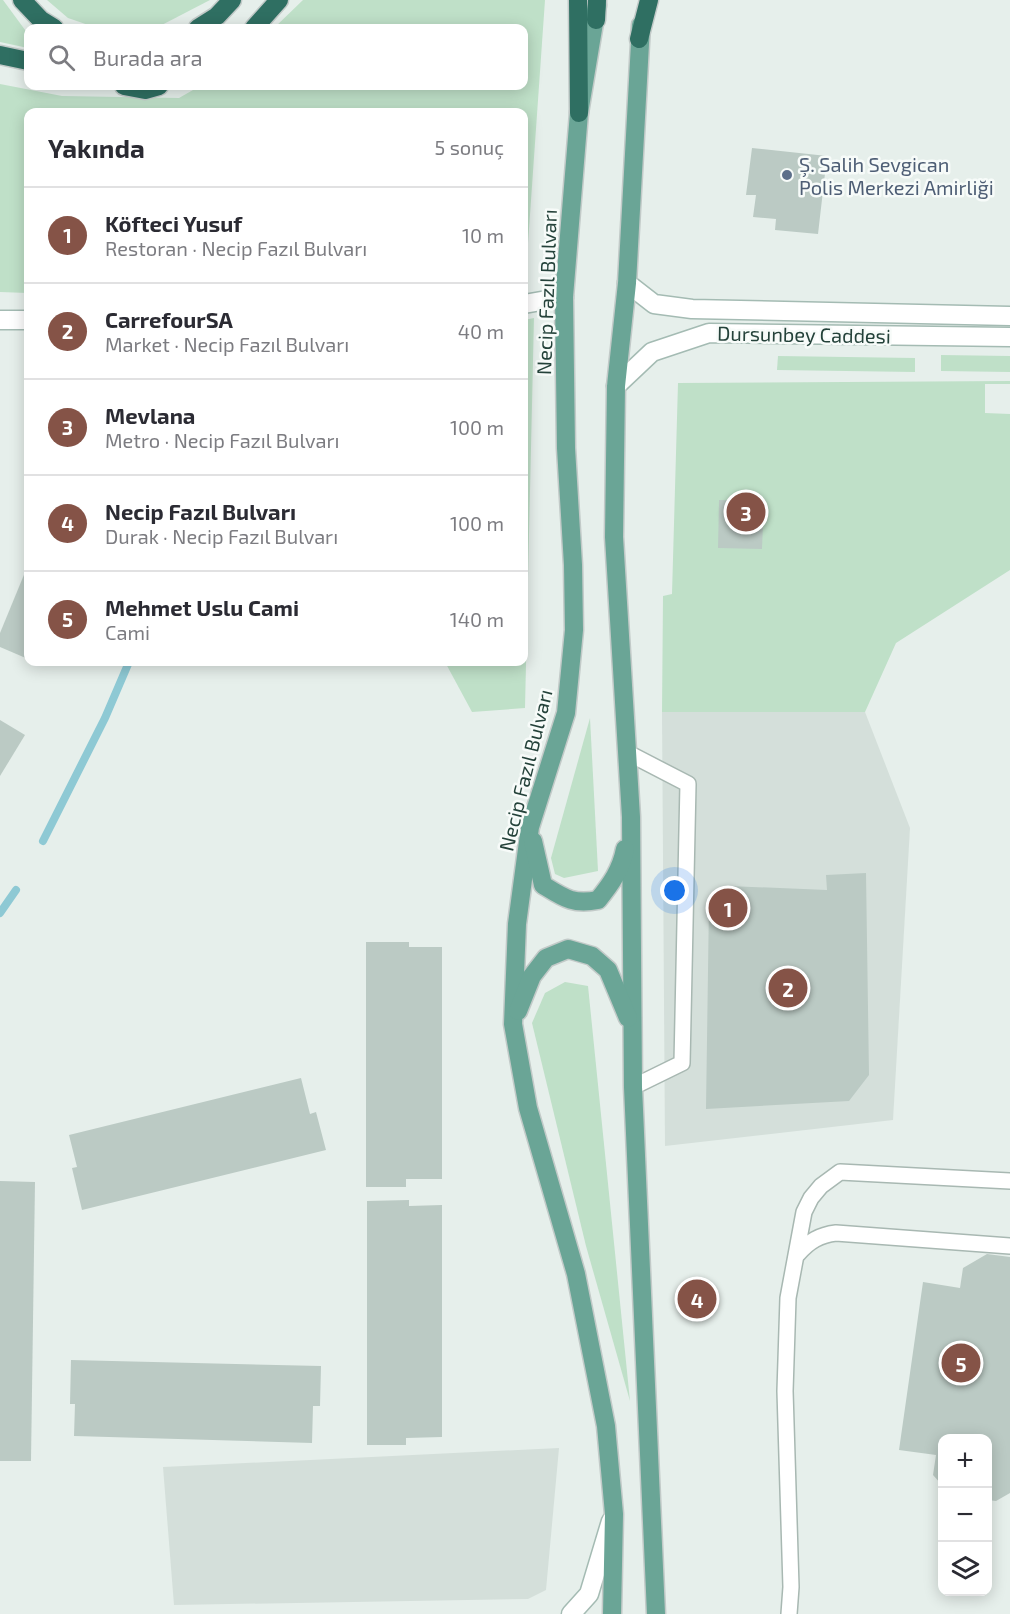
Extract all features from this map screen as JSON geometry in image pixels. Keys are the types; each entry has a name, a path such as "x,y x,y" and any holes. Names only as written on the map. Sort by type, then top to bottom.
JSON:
{"highway":[{"path":"22,0 48,24"},
{"path":"204,24 217,16 232,0"},
{"path":"258,24 279,0"},
{"path":"578,0 579,112"},
{"path":"596,20 597,0"},
{"path":"639,39 649,0"},
{"path":"0,55 24,60"}],"main road":[{"path":"643,0 627,283 616,386 614,537 631,817 633,1087 657,1613"},
{"name":"Necip Fazıl Bulvarı","path":"596,20 579,112 564,297 566,448 573,565 574,630 566,713 530,828 517,924 513,1024 528,1108 576,1274 606,1426 614,1514 612,1614"},
{"name":"Dursunbey Caddesi","path":"627,283 654,304 692,309 1010,316"},
{"path":"528,303 564,297"},
{"path":"0,320 24,320"},
{"name":"Dursunbey Caddesi","path":"616,386 652,352 709,333 1010,336"},
{"path":"530,828 543,885 563,898 580,903 598,900 612,884 622,864 631,817"},
{"path":"513,1024 532,976 546,958 568,949 592,956 608,970 632,1028"},
{"path":"571,1614 589,1594 614,1514"}],"lane":[{"path":"628,753 688,784 682,1063 633,1087"},
{"path":"789,1614 791,1587 785,1391 789,1298 804,1212 811,1198 821,1186 840,1172 1010,1181"},
{"path":"798,1254 812,1240 837,1233 1010,1246"}],"shaded area":[{"path":"662,712 865,712 910,828 893,1120 665,1146"},
{"path":"559,1448 546,1590 528,1599 174,1605 163,1467"}],"green space":[{"path":"0,0 3,0 24,29 24,47 0,42"},
{"path":"47,0 210,0 164,24 85,24 68,18"},
{"path":"303,0 545,0 528,243 528,108 24,108 24,293 0,292 0,84 62,96 179,98 193,90 528,90 528,24 278,24"},
{"path":"534,318 528,578 528,319"},
{"path":"941,355 1010,356 1010,372 941,371"},
{"path":"778,356 915,358 915,372 777,370"},
{"path":"1010,381 1010,384 985,384 985,413 1010,414 1010,570 896,643 865,712 662,712 663,596 672,594 678,383"},
{"path":"447,666 526,666 525,708 472,712"},
{"path":"590,718 598,871 564,878 555,874 551,858"},
{"path":"565,982 588,986 630,1401 586,1246 532,1023 545,993"}],"building":[{"name":"Ş. Salih Sevgican Polis Merkezi Amirliği","path":"752,148 827,156 818,234 775,230 776,219 753,217 756,195 746,195"},
{"path":"719,500 764,501 762,549 718,548"},
{"path":"24,575 24,657 0,647 0,633"},
{"path":"0,720 25,735 0,776"},
{"path":"866,873 869,1075 849,1101 706,1109 709,902 728,886 827,890 826,875"},
{"path":"366,942 409,942 409,947 442,947 442,1179 406,1179 406,1187 366,1187"},
{"path":"301,1078 310,1114 316,1112 326,1150 82,1210 72,1168 77,1167 69,1135"},
{"path":"0,1181 35,1182 31,1461 0,1461"},
{"path":"409,1200 409,1206 442,1205 442,1437 406,1438 406,1445 367,1445 367,1201"},
{"path":"987,1254 1010,1257 1010,1493 996,1501 992,1500 992,1434 938,1434 938,1481 933,1475 936,1455 899,1450 923,1282 960,1288 963,1268"},
{"path":"71,1360 321,1366 320,1406 313,1406 312,1443 74,1436 75,1404 70,1404"}],"waterway":[{"path":"43,841 105,718 127,666"},
{"path":"0,913 16,890"}],"place":[{"name":"Ş. Salih Sevgican Polis Merkezi Amirliği","path":"787,175"},
{"name":"Mevlana","path":"746,512"},
{"name":"Köfteci Yusuf","path":"728,908"},
{"name":"CarrefourSA","path":"788,988"},
{"name":"Necip Fazıl Bulvarı","path":"697,1299"},
{"name":"Mehmet Uslu Cami","path":"961,1363"}]}
